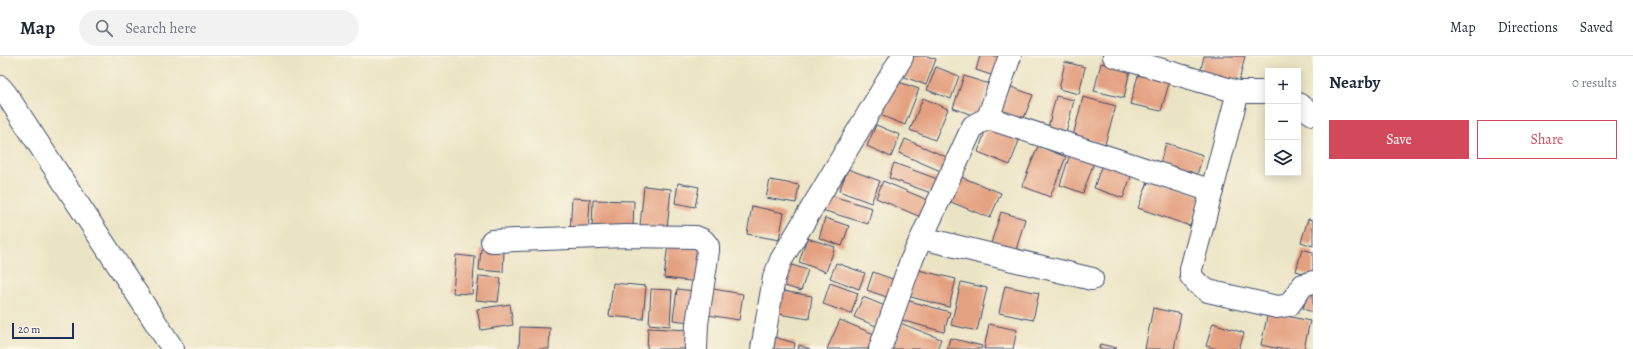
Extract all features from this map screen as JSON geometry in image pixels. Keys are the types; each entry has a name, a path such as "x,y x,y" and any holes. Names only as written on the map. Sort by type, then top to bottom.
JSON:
{"street":[{"path":"880,349 911,261 973,126 988,118 1010,56"},
{"path":"1114,56 1238,92 1265,92"},
{"path":"762,349 774,278 781,260 902,57"},
{"path":"0,87 15,107 173,349"},
{"path":"1238,92 1191,276 1198,284 1208,291 1277,307 1289,305 1303,284 1313,282"},
{"path":"1301,106 1313,114"},
{"path":"988,118 1212,191"},
{"path":"492,241 626,236 696,237 703,240 708,246 708,252 697,324 696,349"},
{"path":"922,238 1092,279"}],"building":[{"path":"910,56 927,56 936,59 926,85 902,76"},
{"path":"980,56 1003,56 1000,78 976,70"},
{"path":"1204,56 1245,56 1239,82 1200,74"},
{"path":"1065,62 1085,67 1079,94 1059,89"},
{"path":"1101,63 1130,70 1124,98 1094,91"},
{"path":"936,67 959,76 951,99 927,90"},
{"path":"1139,72 1170,80 1161,111 1130,104"},
{"path":"964,76 989,84 978,117 953,108"},
{"path":"893,80 919,89 905,125 880,115"},
{"path":"1006,85 1033,95 1022,123 995,113"},
{"path":"1056,96 1074,100 1066,133 1048,128"},
{"path":"1083,97 1116,106 1105,144 1073,136"},
{"path":"923,98 948,109 935,140 910,130"},
{"path":"988,123 1021,135 1010,165 978,152"},
{"path":"876,125 900,135 891,157 867,146"},
{"path":"905,139 951,159 945,173 899,153"},
{"path":"1166,143 1203,155 1197,175 1160,163"},
{"path":"1038,146 1066,157 1050,197 1022,186"},
{"path":"1070,154 1094,162 1083,193 1060,185"},
{"path":"894,163 940,180 934,194 889,178"},
{"path":"1102,164 1132,174 1123,198 1094,188"},
{"path":"848,169 880,181 871,203 839,191"},
{"path":"951,173 1001,193 990,218 941,198"},
{"path":"1150,177 1201,196 1190,226 1138,208"},
{"path":"770,180 799,185 796,203 766,198"},
{"path":"883,181 930,201 923,218 876,198"},
{"path":"678,183 699,187 695,207 675,203"},
{"path":"644,186 671,189 667,229 640,226"},
{"path":"826,194 872,208 868,224 822,210"},
{"path":"572,198 590,199 588,235 570,234"},
{"path":"593,200 634,201 633,230 592,228"},
{"path":"752,206 784,213 779,240 747,234"},
{"path":"1001,212 1025,219 1016,250 991,243"},
{"path":"825,218 849,226 842,246 819,238"},
{"path":"1308,219 1313,220 1313,246 1301,242"},
{"path":"807,238 835,247 826,272 799,262"},
{"path":"668,243 703,248 699,282 664,278"},
{"path":"481,249 504,251 503,272 479,270"},
{"path":"1302,249 1313,252 1313,276 1296,271"},
{"path":"456,255 475,257 472,294 453,293"},
{"path":"836,263 865,273 859,289 830,278"},
{"path":"789,264 808,270 801,291 782,285"},
{"path":"914,269 956,279 949,307 907,296"},
{"path":"873,272 898,281 892,299 867,290"},
{"path":"479,276 501,278 498,302 476,300"},
{"path":"961,282 987,288 977,331 951,325"},
{"path":"613,283 646,286 643,319 609,316"},
{"path":"830,283 858,293 851,314 823,304"},
{"path":"1005,286 1039,293 1033,320 999,313"},
{"path":"1309,287 1313,288 1313,312 1303,309"},
{"path":"707,288 743,294 739,320 702,314"},
{"path":"651,289 672,290 670,326 649,324"},
{"path":"677,289 695,291 691,322 673,320"},
{"path":"776,290 812,296 809,319 772,313"},
{"path":"863,297 885,306 876,326 854,317"},
{"path":"906,300 950,312 944,332 901,320"},
{"path":"510,304 513,325 481,330 477,309"},
{"path":"1153,308 1181,314 1174,349 1145,349"},
{"path":"1268,312 1310,321 1304,349 1280,349 1261,345"},
{"path":"840,320 874,334 868,349 827,349"},
{"path":"895,321 941,339 937,349 884,349"},
{"path":"1213,323 1244,333 1239,349 1217,349 1206,346"},
{"path":"989,324 1017,330 1013,349 984,349"},
{"path":"520,327 550,328 549,349 519,349"},
{"path":"648,328 691,330 690,349 647,349"},
{"path":"774,337 795,343 794,349 770,349"},
{"path":"950,338 982,346 981,349 947,349"},
{"path":"1100,344 1117,348 1117,349 1099,349"},
{"path":"799,345 810,349 798,349"}]}
